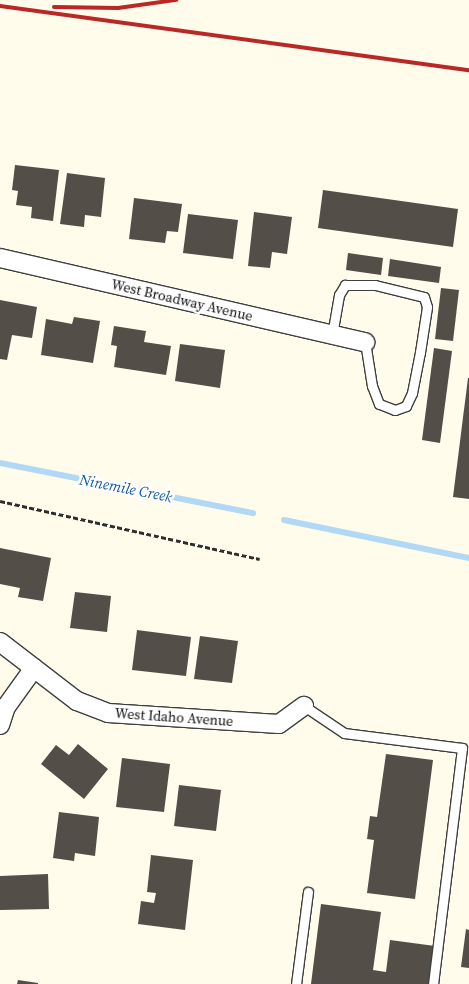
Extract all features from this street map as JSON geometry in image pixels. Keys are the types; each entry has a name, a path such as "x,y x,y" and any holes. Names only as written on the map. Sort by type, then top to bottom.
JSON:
{"street":[{"name":"West Broadway Avenue","path":"0,258 365,342"},
{"name":"West Idaho Avenue","path":"0,642 77,701 108,713 279,724 304,706"},
{"path":"0,725 6,707 34,668"}],"lane":[{"path":"332,335 339,295 345,285 374,285 424,297 427,307 420,352 412,394 406,406 395,410 379,404 372,386 365,342"},
{"path":"304,706 344,733 462,748 433,984"},
{"path":"296,984 308,892"}],"path":[{"path":"0,501 260,559"}],"building":[{"path":"15,165 59,170 53,221 31,218 32,207 16,205 18,191 12,190"},
{"path":"67,173 105,178 101,217 85,215 84,227 60,224"},
{"path":"323,190 458,209 453,247 318,228"},
{"path":"134,198 182,204 178,232 167,231 165,243 129,239"},
{"path":"254,212 292,217 287,254 272,252 270,268 248,266"},
{"path":"188,214 238,220 233,259 183,253"},
{"path":"348,253 383,258 381,275 346,270"},
{"path":"390,259 441,267 439,283 388,276"},
{"path":"441,288 459,290 453,341 435,339"},
{"path":"0,300 37,307 32,338 12,335 7,360 0,359"},
{"path":"74,317 100,321 93,363 41,355 46,319 72,324"},
{"path":"114,326 146,331 144,342 171,346 166,375 114,367 117,346 111,345"},
{"path":"180,344 225,350 220,388 175,381"},
{"path":"434,348 452,351 440,443 422,440"},
{"path":"469,378 469,499 453,497"},
{"path":"0,548 51,558 43,601 18,597 20,588 0,584"},
{"path":"75,592 111,596 107,632 70,628"},
{"path":"137,630 191,637 186,676 132,670"},
{"path":"200,636 238,641 232,683 194,679"},
{"path":"78,744 108,769 84,799 41,764 56,745 69,755"},
{"path":"386,754 433,760 415,899 367,893 374,840 367,839 370,816 377,817"},
{"path":"122,758 170,764 164,812 116,807"},
{"path":"179,785 221,790 216,831 174,826"},
{"path":"59,812 99,817 95,856 75,853 74,861 53,858"},
{"path":"151,855 193,860 185,930 138,924 141,901 154,903 156,893 147,892"},
{"path":"48,874 49,909 0,910 0,876"},
{"path":"321,904 381,912 373,970 386,972 390,940 435,946 430,984 311,984"},
{"path":"466,929 469,930 469,968 461,967"},
{"path":"18,980 38,983 38,984 17,984"}],"waterway":[{"name":"Ninemile Creek","path":"0,463 253,513"},
{"name":"Ninemile Creek","path":"284,520 469,558"}],"railway":[{"path":"54,7 118,8 176,0"},
{"path":"0,6 469,70"}]}
